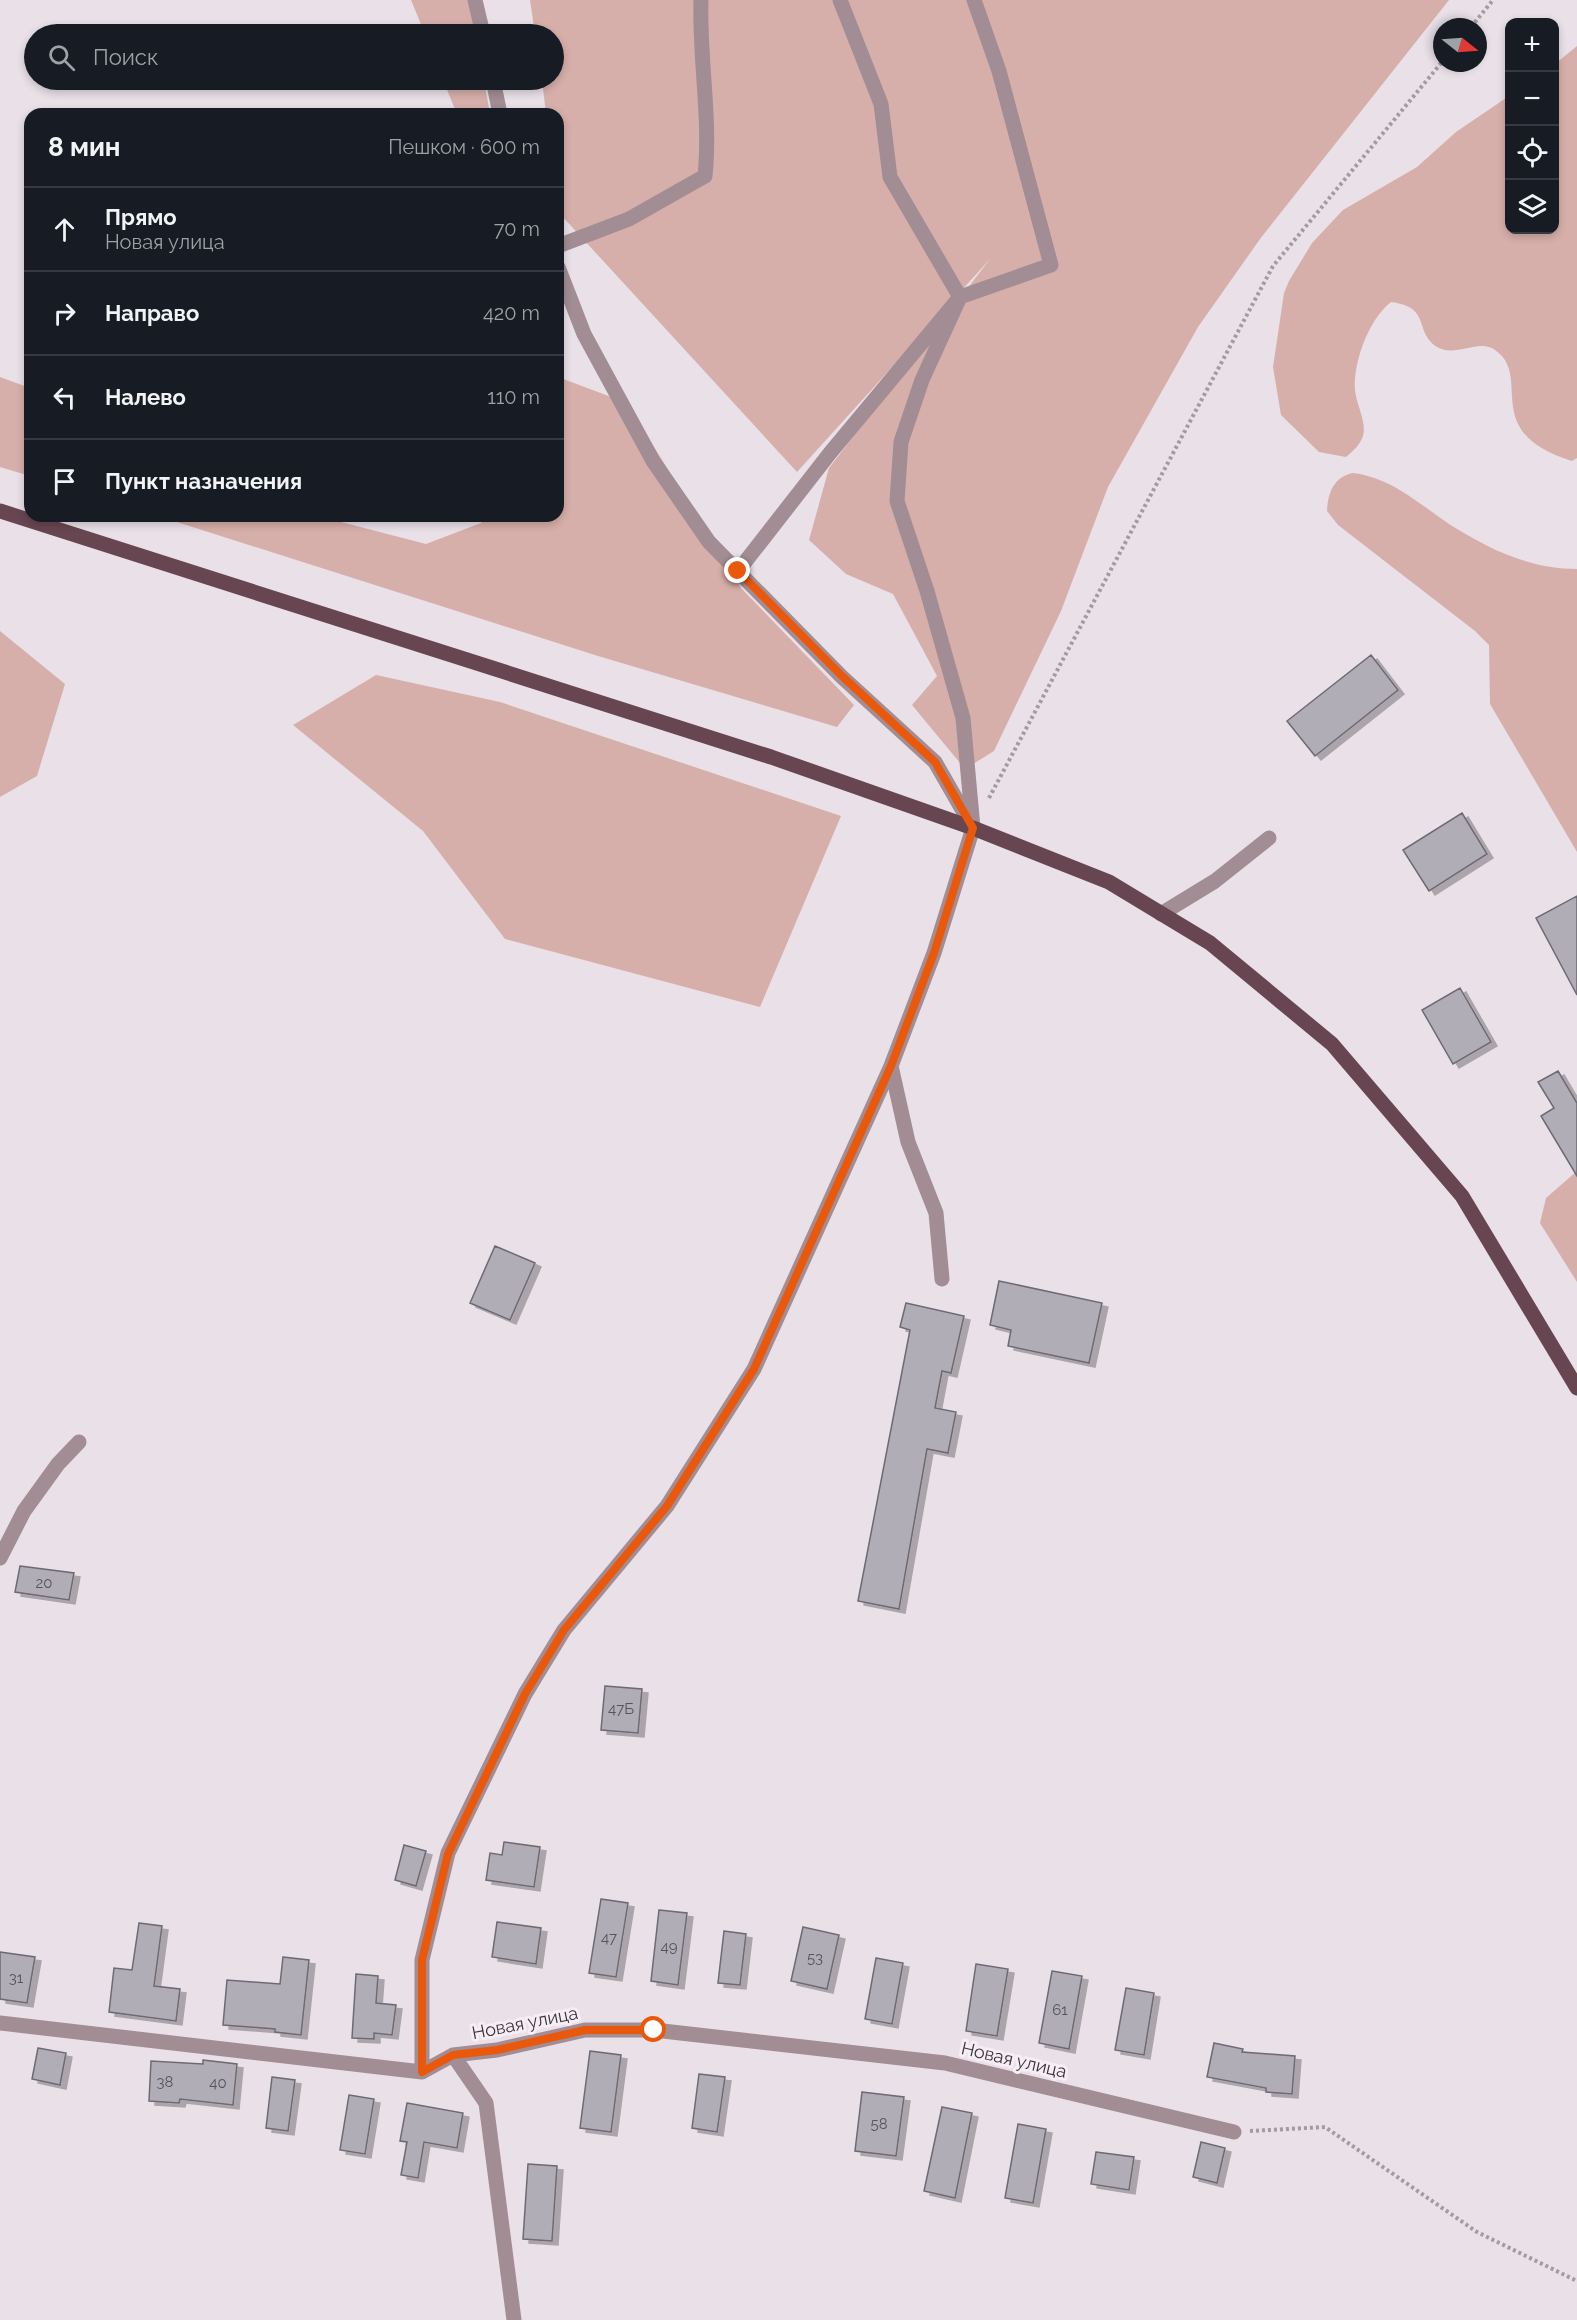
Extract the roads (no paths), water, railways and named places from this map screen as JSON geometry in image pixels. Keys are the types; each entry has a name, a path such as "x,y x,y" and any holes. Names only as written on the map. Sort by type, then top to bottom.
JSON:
{"main road":[{"path":"0,511 24,519"},
{"path":"34,522 760,754 973,828 1109,882 1210,943 1332,1044 1462,1196 1577,1388"}],"street":[{"path":"475,0 481,24"},
{"path":"564,244 629,219 705,176 709,140 700,42 701,0"},
{"path":"840,0 881,104 890,177 960,297"},
{"path":"738,571 830,453 960,297 1051,265 999,71 974,0"},
{"path":"495,90 500,108"},
{"path":"564,282 584,333 653,461 709,542 842,676 935,762 973,828"},
{"path":"0,2023 422,2072 422,1960 448,1854 525,1694 564,1630 667,1506 754,1369 891,1066 934,953 973,828 963,718 927,591 897,501 901,442 922,380 960,297"},
{"path":"1161,914 1215,881 1269,838"},
{"path":"891,1066 908,1142 936,1213 942,1278"},
{"path":"0,1558 24,1511 58,1464 79,1442"},
{"name":"Новая улица","path":"422,2072 453,2055 497,2050 585,2030 654,2030 945,2063 1234,2132"},
{"path":"453,2055 486,2103 514,2320"}]}
